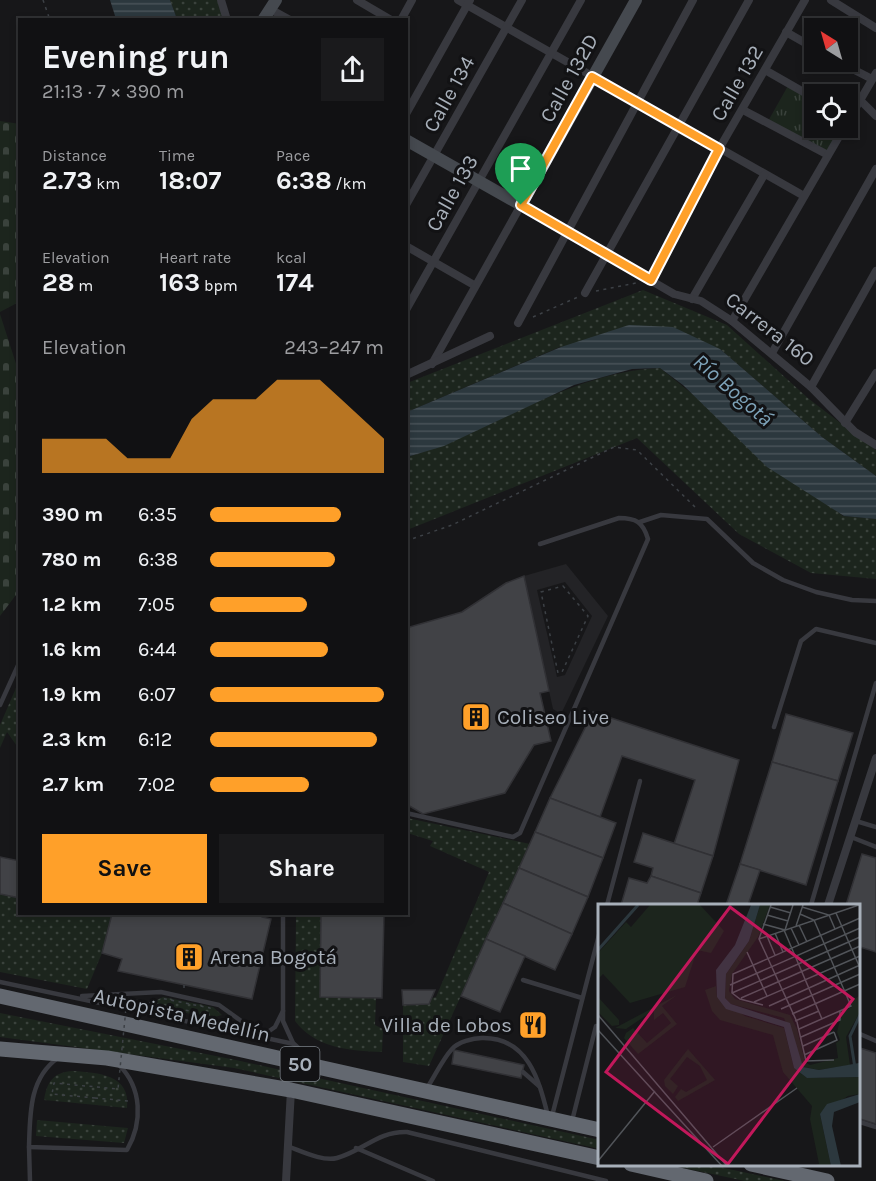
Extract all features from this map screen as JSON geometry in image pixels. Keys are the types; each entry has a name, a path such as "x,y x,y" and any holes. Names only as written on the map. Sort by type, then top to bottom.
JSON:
{"highway":[{"name":"Autopista Medellín","path":"0,996 598,1131"},
{"name":"50","path":"0,1049 107,1058 291,1090 598,1158"},
{"path":"640,1166 706,1181"},
{"path":"760,1166 827,1181"}],"street":[{"path":"221,0 226,18"},
{"path":"357,0 388,18"},
{"path":"401,18 411,0"},
{"path":"458,0 469,3 506,28 804,196"},
{"name":"Calle 134","path":"408,202 522,0"},
{"name":"Calle 133","path":"408,307 581,0"},
{"name":"Calle 132D","path":"432,364 474,285 636,0"},
{"path":"518,323 693,0"},
{"path":"585,293 749,0"},
{"name":"Calle 132","path":"651,280 719,149 805,0"},
{"path":"831,0 876,28"},
{"path":"408,110 469,3"},
{"path":"264,18 273,4 288,18"},
{"path":"786,32 804,42"},
{"path":"765,70 804,92"},
{"path":"858,70 874,76 858,103"},
{"path":"860,100 876,116"},
{"path":"743,110 828,155"},
{"path":"732,321 838,138"},
{"name":"Carrera 160","path":"408,141 674,294 701,301 732,321 772,352 811,387 845,423 876,445"},
{"path":"772,352 876,169"},
{"path":"692,299 764,175"},
{"path":"408,247 474,285"},
{"path":"811,387 876,271"},
{"path":"408,374 490,336"},
{"path":"845,423 873,386 876,373"},
{"path":"828,904 856,821 872,783 876,758"},
{"path":"286,1181 291,1090"}],"lane":[{"path":"640,522 661,515 707,519 753,563 783,580 834,596 876,601"},
{"path":"408,813 513,837 520,833 645,552 648,539 640,522 631,518 618,518 540,544"},
{"path":"774,727 801,641 807,634 816,629 876,643"},
{"path":"0,705 18,665"},
{"path":"811,904 876,683"},
{"path":"607,904 640,781"},
{"path":"856,821 876,827"},
{"path":"851,837 876,846"},
{"path":"284,915 284,1025 294,1044 321,1069"},
{"path":"550,1118 598,938"},
{"path":"523,980 582,998"},
{"path":"0,982 294,1044"},
{"path":"76,997 157,991 219,1005 262,1036"},
{"path":"262,1036 275,1027 283,1011"},
{"path":"571,1124 596,1026"},
{"path":"861,1034 876,1041"},
{"path":"425,1091 453,1047 478,1038 504,1042 527,1057 541,1087 550,1118"},
{"path":"30,1181 30,1106 45,1070 63,1054"},
{"path":"445,1059 453,1057"},
{"path":"29,1147 127,1150 138,1118 137,1094 126,1072 118,1063 107,1058"},
{"path":"523,1072 541,1087"},
{"path":"861,1122 876,1127"},
{"path":"287,1146 325,1158 337,1158 381,1135 394,1131 407,1132 606,1181"},
{"path":"356,1148 433,1181"}],"path":[{"path":"43,0 49,18"},
{"path":"408,540 452,525 614,447 637,450 707,519"},
{"path":"563,586 588,616 562,672 557,673 541,592 563,586"},
{"path":"129,1101 52,1094 54,1083 118,1089 127,998 209,1015 210,1008 160,998"}],"shaded area":[{"path":"566,564 608,616 561,714 553,709 524,576","holes":["565,582 592,616 565,675 557,677 537,590"]}],"green space":[{"path":"170,0 218,0 224,18 177,18"},
{"path":"789,84 804,92 804,138 838,138 828,155 767,123"},
{"path":"0,121 18,124 18,303 0,312"},
{"path":"643,290 727,325 809,399 876,450 876,476 822,437 720,349 560,347 408,412 408,383"},
{"path":"0,314 18,370 18,592 0,616"},
{"path":"660,368 843,516 876,519 876,579 811,573 739,534 637,438 408,530 408,457 470,433 562,391 626,372"},
{"path":"18,683 18,748 7,732 0,748 0,725"},
{"path":"408,818 530,844 429,1066 403,1062 403,1005 429,1004 432,998 436,997 489,872 430,846 433,841 408,833"},
{"path":"0,894 18,898 18,915 112,915 102,953 87,989 0,972"},
{"path":"296,915 321,915 320,994 376,998 375,1025 383,1029 382,1052 358,1051 334,1046 313,1037 295,1021"},
{"path":"163,997 213,1007 222,1015 211,1018 147,1005"},
{"path":"0,1013 236,1060 598,1140 598,1149 234,1068 0,1037"},
{"path":"73,1071 102,1075 118,1082 124,1088 127,1108 44,1100 52,1079 60,1073"},
{"path":"37,1120 128,1128 124,1143 36,1136"},
{"path":"675,1166 715,1166 785,1181 745,1181"}],"water":[{"path":"110,0 170,0 177,18 116,18"},
{"name":"Río Bogotá","path":"629,325 673,327 720,349 822,437 876,476 876,519 844,516 767,467 683,385 660,368 632,369 574,385 444,446 408,457 408,412 561,347"}],"building":[{"name":"Coliseo Live","path":"524,576 549,691 540,693 551,741 534,745 505,793 423,814 408,805 408,627 462,612 506,583"},
{"path":"593,712 739,760 713,856 674,844 695,780 622,756 600,817 550,798"},
{"path":"786,714 853,733 838,781 772,762"},
{"path":"772,762 838,781 806,885 740,864"},
{"path":"550,798 616,823 603,858 535,832"},
{"path":"535,832 603,858 588,897 519,868"},
{"path":"643,833 713,856 701,893 651,876 653,868 634,862"},
{"path":"862,854 876,858 876,952 861,947 861,904 846,904"},
{"path":"0,857 18,861 18,898 0,894"},
{"path":"740,864 760,870 748,904 726,904"},
{"path":"519,868 588,897 572,934 503,903"},
{"path":"651,876 701,893 697,904 621,904 629,878 647,883"},
{"path":"503,903 572,934 555,970 486,939"},
{"name":"Arena Bogotá","path":"112,915 262,915 262,917 271,919 252,999 118,971 122,959 102,953"},
{"path":"321,915 384,915 382,998 320,997"},
{"path":"486,939 525,956 500,1012 461,996"},
{"path":"402,990 435,990 429,1004 403,1005"},
{"path":"861,1048 876,1053 876,1124 861,1119"},
{"path":"454,1050 524,1065 521,1078 452,1064"}],"place":[{"name":"Coliseo Live","path":"476,717"},
{"name":"Arena Bogotá","path":"189,957"},
{"name":"Villa de Lobos","path":"533,1025"}],"route":[{"path":"592,77 719,149 651,280 521,205 592,77"}]}
